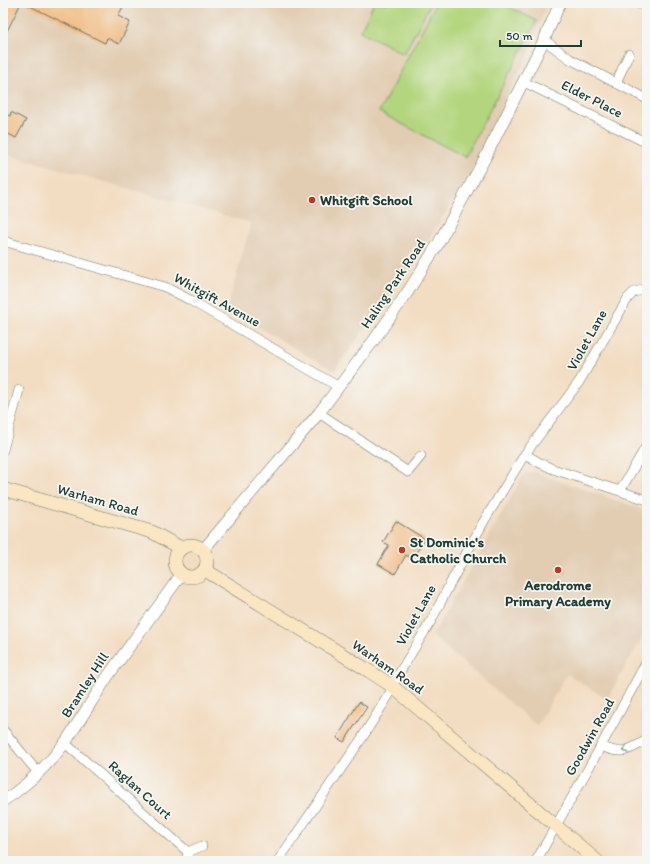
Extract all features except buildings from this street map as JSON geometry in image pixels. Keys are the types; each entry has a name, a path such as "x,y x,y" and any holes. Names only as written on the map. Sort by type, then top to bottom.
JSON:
{"main road":[{"name":"Warham Road","path":"3,490 152,532 181,548"},
{"path":"189,545 196,545 203,550 207,556 208,564 201,575 192,578 183,576 178,571 175,564 175,557 181,548 189,545"},
{"name":"Warham Road","path":"205,570 392,686 597,861"}],"street":[{"name":"Haling Park Road","path":"203,550 319,413 407,293 438,244 503,124 544,40 560,3"},
{"path":"636,3 647,6"},
{"path":"544,40 570,59 647,99"},
{"path":"616,83 630,54"},
{"name":"Elder Place","path":"524,82 647,143"},
{"name":"Whitgift Avenue","path":"3,241 161,285 173,290 338,387"},
{"name":"Violet Lane","path":"278,861 362,738 390,693 392,686 431,621 484,521 525,454 579,382 628,298 634,292 644,288 647,289"},
{"path":"3,450 19,390"},
{"path":"319,413 408,472 421,456"},
{"path":"620,492 647,445"},
{"path":"525,454 549,467 647,500"},
{"name":"Bramley Hill","path":"3,801 23,788 39,774 65,743 127,648 178,579 183,576"},
{"name":"Goodwin Road","path":"536,861 647,661"},
{"path":"3,730 39,774"},
{"path":"601,746 619,752 647,740"},
{"name":"Raglan Court","path":"65,743 188,852"},
{"path":"186,861 188,852 202,846"}],"shaded area":[{"name":"Whitgift School","path":"3,3 547,4 527,57 468,177 421,252 334,371 227,309 251,223 3,153"},
{"name":"Aerodrome Primary Academy","path":"533,472 647,511 647,629 607,699 567,674 537,726 432,636 524,474"}],"green space":[{"path":"374,3 431,3 404,54 360,31"},
{"path":"436,3 501,3 537,21 465,157 379,112"}],"place":[{"name":"Whitgift School","path":"312,200"},
{"name":"St Dominic's Catholic Church","path":"402,550"},
{"name":"Aerodrome Primary Academy","path":"558,570"}]}
